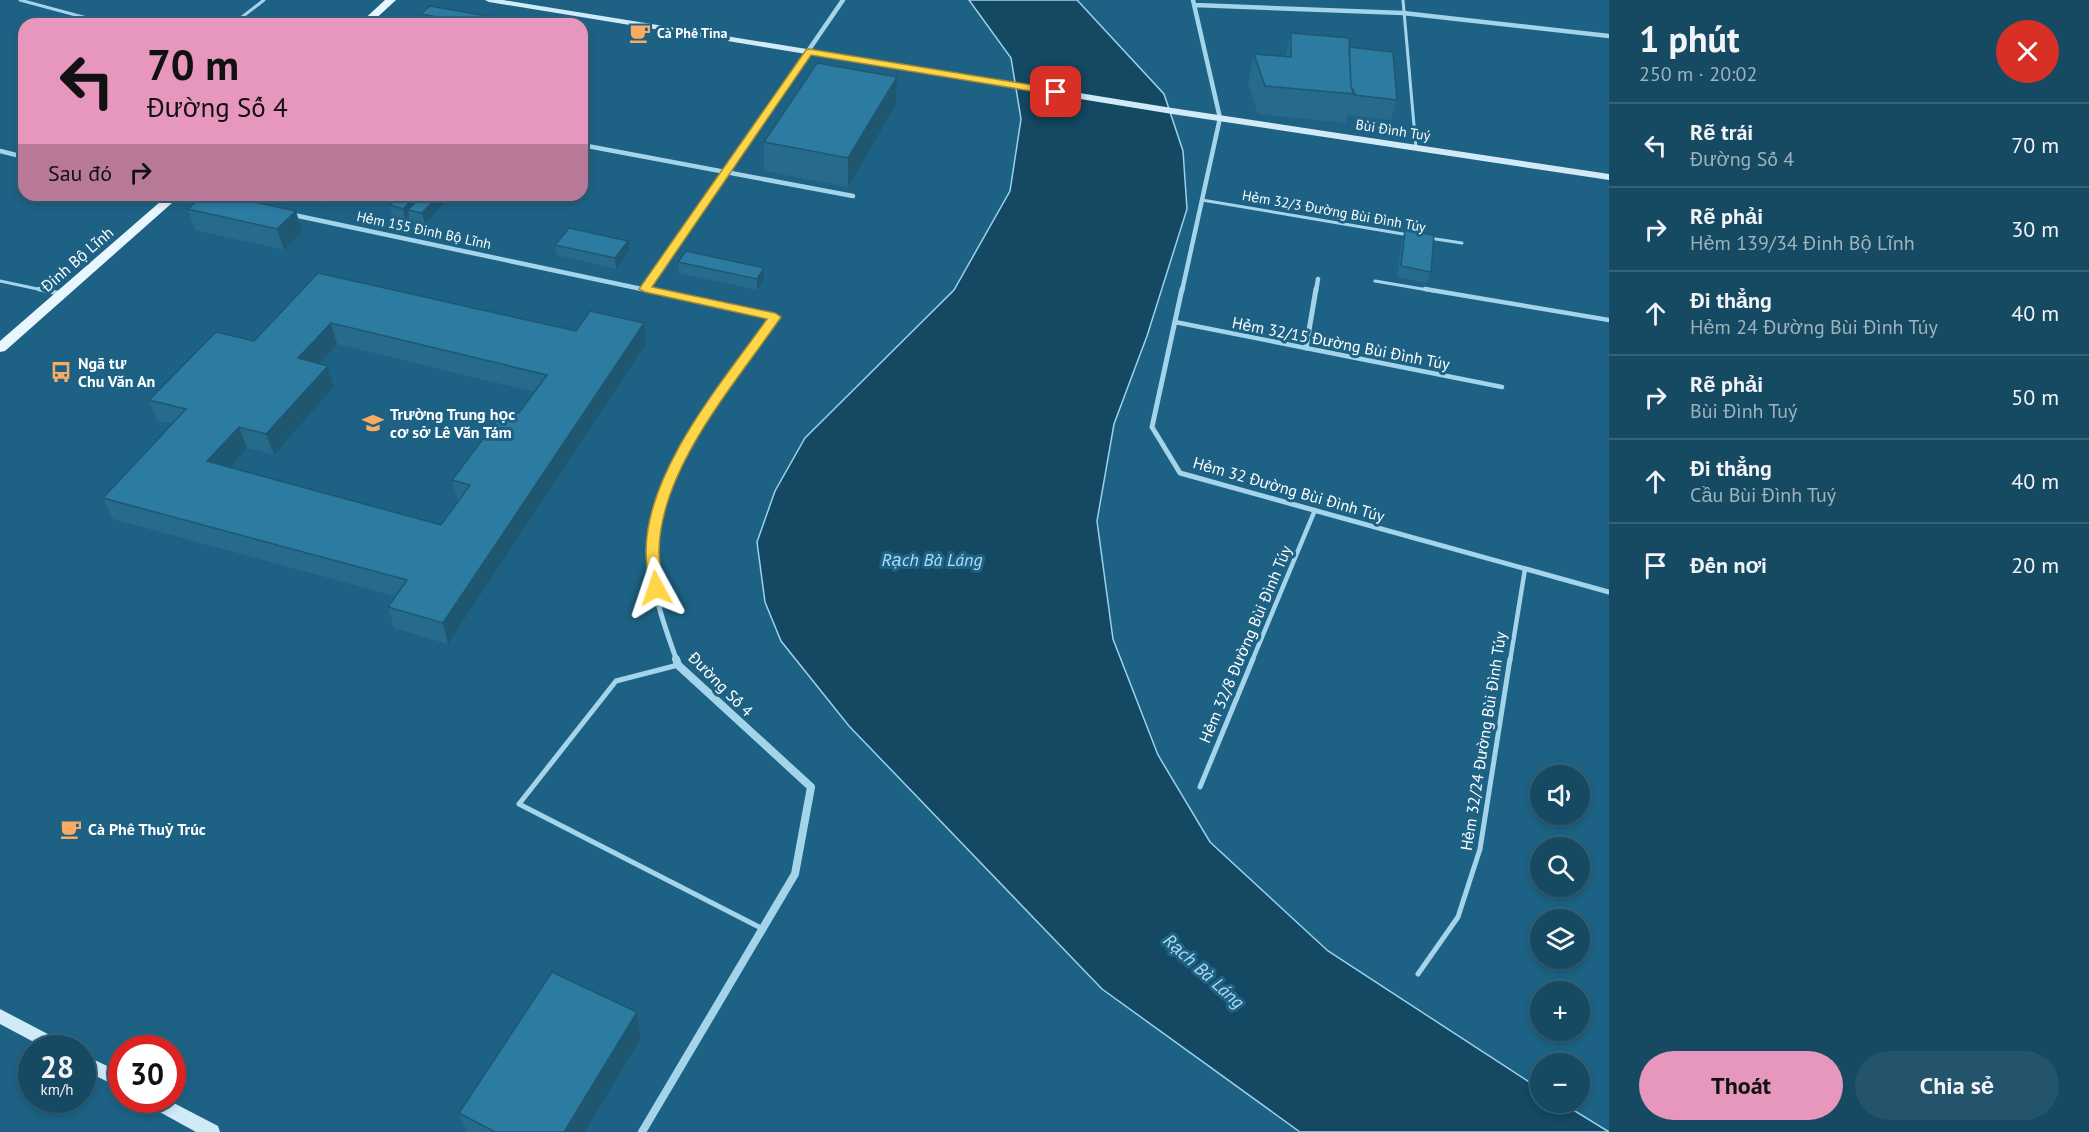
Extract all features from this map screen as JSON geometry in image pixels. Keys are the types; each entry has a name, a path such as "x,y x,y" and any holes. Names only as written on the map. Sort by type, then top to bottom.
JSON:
{"main road":[{"path":"371,18 391,0"},
{"name":"Đinh Bộ Lĩnh","path":"0,348 168,201"}],"street":[{"path":"489,0 809,52"},
{"path":"645,289 843,0"},
{"path":"1221,118 1194,2 1403,13 1609,36"},
{"name":"Bùi Đình Tuý","path":"809,52 1172,111 1609,177"},
{"name":"Hẻm 32 Đường Bùi Đình Túy","path":"1221,118 1152,427 1180,472 1609,592"},
{"path":"588,145 853,196"},
{"path":"0,151 18,156"},
{"name":"Hẻm 155 Đinh Bộ Lĩnh","path":"278,212 645,289"},
{"path":"1306,348 1318,279"},
{"name":"Đường Số 4","path":"642,1132 795,874 811,787 678,665 657,606 652,550 660,503 685,446 775,317 645,289"},
{"path":"0,1016 35,1035"},
{"path":"177,1113 212,1132"}],"lane":[{"path":"20,0 87,18"},
{"path":"241,18 264,0"},
{"path":"1403,0 1416,148"},
{"name":"Hẻm 32/3 Đường Bùi Đình Túy","path":"1202,200 1462,243"},
{"path":"0,281 63,294"},
{"path":"1375,281 1609,320"},
{"name":"Hẻm 32/15 Đường Bùi Đình Túy","path":"1175,322 1502,387"},
{"name":"Hẻm 32/8 Đường Bùi Đình Túy","path":"1200,787 1315,510"},
{"name":"Hẻm 32/24 Đường Bùi Đình Túy","path":"1418,974 1458,917 1480,849 1525,569"},
{"path":"678,665 616,681 519,804 761,928"}],"water":[{"name":"Rạch Bà Láng","path":"969,0 1077,0 1164,94 1183,151 1187,209 1147,336 1114,424 1097,521 1113,639 1158,755 1210,842 1328,951 1530,1082 1530,1113 1578,1113 1609,1132 1300,1132 1102,989 849,726 781,641 765,602 757,542 775,491 805,438 954,290 1010,191 1021,119 1011,58"}],"building":[{"path":"430,6 498,18 444,18 421,14"},
{"path":"1291,33 1349,38 1351,86 1355,94 1265,86 1254,54 1291,57"},
{"path":"1349,47 1393,52 1397,100 1354,95 1351,86"},
{"path":"817,63 897,77 848,158 764,142"},
{"path":"197,201 250,201 296,211 277,229 188,209"},
{"path":"394,201 411,201 403,209 390,205"},
{"path":"416,201 433,201 422,213 408,210"},
{"path":"569,228 628,241 615,258 555,245"},
{"path":"1405,230 1434,235 1431,272 1401,266"},
{"path":"686,251 764,268 757,279 678,262"},
{"path":"318,273 576,331 590,311 644,323 443,623 388,607 407,580 103,498 186,409 149,400 216,332 254,341","holes":["331,323 547,375 519,413 505,410 452,480 470,485 441,525 207,461 239,427 266,434 328,366 298,358"]},
{"path":"552,972 637,1012 564,1132 495,1132 459,1113"}],"place":[{"name":"Cà Phê Tina","path":"640,33"},
{"name":"Ngã tư Chu Văn An","path":"61,372"},
{"name":"Trường Trung học cơ sở Lê Văn Tám","path":"373,423"},
{"name":"Cà Phê Thuỷ Trúc","path":"71,829"}],"route":[{"path":"656,588 652,550 660,503 685,446 775,317 645,289 809,52 1056,92"}]}
